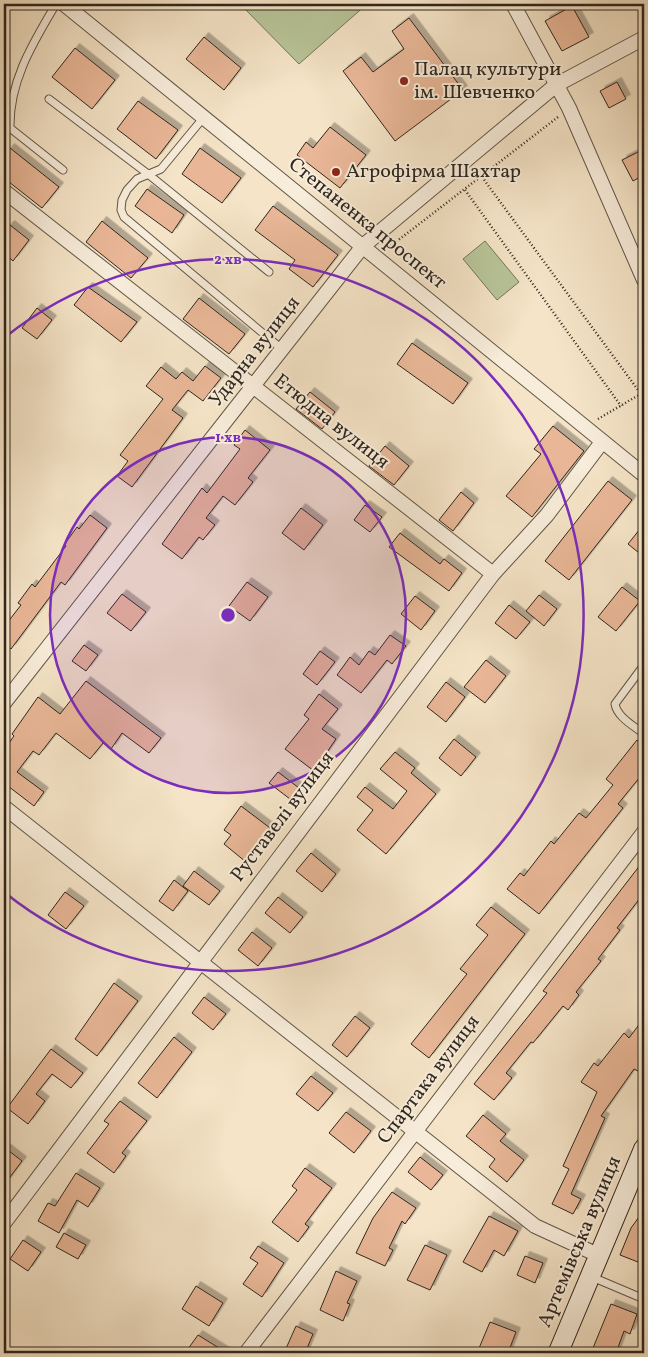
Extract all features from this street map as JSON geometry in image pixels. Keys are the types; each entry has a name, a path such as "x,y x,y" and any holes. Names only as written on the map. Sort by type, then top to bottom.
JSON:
{"main road":[{"name":"Артемівська вулиця","path":"558,1353 644,1148"}],"street":[{"name":"Степаненка проспект","path":"64,4 644,475"},
{"path":"513,4 569,108 644,280"},
{"name":"Ударна вулиця","path":"4,703 363,246 556,85 644,38"},
{"name":"Етюдна вулиця","path":"5,196 493,574"},
{"name":"Руставелі вулиця","path":"4,1223 493,574 547,515 602,442"},
{"path":"4,807 416,1130 535,1226 598,1255"},
{"name":"Спартака вулиця","path":"246,1353 644,832"}],"lane":[{"path":"56,4 17,77 10,106 10,128 62,170"},
{"path":"49,99 148,174 269,272"},
{"path":"204,117 161,169 137,179 127,190 122,200 121,210 124,217 283,350"},
{"path":"644,665 615,704 616,710 620,715 644,734"},
{"path":"590,1276 644,1299"}],"path":[{"path":"377,257 569,108"},
{"path":"482,177 643,393 584,428"},
{"path":"465,190 621,406"}],"green space":[{"path":"240,4 367,4 299,64"},
{"path":"485,241 519,282 497,300 463,259"}],"building":[{"path":"572,6 589,37 562,51 545,21"},
{"name":"Палац культури ім. Шевченко","path":"409,18 463,90 395,141 343,71 361,57 373,72 404,49 392,31"},
{"path":"204,37 241,68 224,90 186,59"},
{"path":"75,48 115,80 92,109 52,77"},
{"path":"617,82 626,99 609,108 600,91"},
{"path":"138,101 178,130 156,159 117,129"},
{"name":"Агрофірма Шахтар","path":"330,127 366,155 340,188 297,155 306,142 313,148"},
{"path":"10,148 59,187 42,208 4,178 4,156"},
{"path":"200,148 241,178 222,203 182,174"},
{"path":"644,149 644,175 633,181 622,160"},
{"path":"147,189 184,215 172,233 135,206"},
{"path":"273,206 338,255 313,287 289,269 295,260 255,230"},
{"path":"102,221 148,258 131,278 86,242"},
{"path":"10,225 29,240 13,261 4,253 4,232"},
{"path":"88,287 137,322 121,342 74,305"},
{"path":"199,298 245,334 229,354 183,319"},
{"path":"37,308 52,320 37,339 22,328"},
{"path":"412,343 468,383 453,404 397,364"},
{"path":"205,366 221,378 203,401 188,390 172,410 183,418 132,487 117,476 128,461 120,455 163,399 146,386 161,367 176,379 182,372 193,381"},
{"path":"310,392 335,412 322,429 296,409"},
{"path":"553,426 584,451 532,517 506,496 541,454 534,449"},
{"path":"245,430 270,450 248,478 253,482 235,505 223,496 206,518 215,525 203,540 199,537 182,559 162,544 202,488 207,493 240,449 234,445"},
{"path":"385,446 409,466 394,485 369,466"},
{"path":"608,481 632,500 569,580 545,561"},
{"path":"461,492 474,503 453,531 439,520"},
{"path":"365,505 382,517 370,532 354,520"},
{"path":"301,508 323,525 304,550 282,533"},
{"path":"90,515 107,528 65,585 61,582 11,649 4,644 4,627 21,605 18,603 32,584 35,587 66,546 64,545 77,527 79,529"},
{"path":"644,524 644,557 628,544"},
{"path":"400,533 440,564 444,559 462,573 449,591 389,547"},
{"path":"247,582 268,597 250,621 229,606"},
{"path":"622,587 640,601 616,631 598,617"},
{"path":"122,594 146,612 131,631 107,613"},
{"path":"539,595 557,609 544,626 526,611"},
{"path":"415,596 435,611 421,630 401,614"},
{"path":"509,605 530,622 516,639 495,623"},
{"path":"390,635 406,646 392,664 387,660 361,693 337,675 350,657 359,665 369,651 375,655"},
{"path":"84,645 98,655 86,671 72,661"},
{"path":"320,651 335,662 317,685 303,674"},
{"path":"486,660 506,676 485,703 464,687"},
{"path":"86,681 161,738 149,753 122,733 111,749 103,743 90,759 56,733 39,755 33,751 17,772 44,792 34,806 4,783 4,750 14,736 12,734 38,697 60,714"},
{"path":"446,682 465,697 446,722 427,707"},
{"path":"319,694 338,709 322,729 336,739 314,771 285,749 309,719 304,715"},
{"path":"454,739 476,757 461,776 439,758"},
{"path":"637,740 644,746 644,772 618,804 623,808 539,914 507,889 520,873 524,876 551,841 554,844 579,813 586,818 613,785 606,779"},
{"path":"395,752 415,768 411,773 436,794 386,854 357,830 373,810 357,797 365,787 393,809 407,791 380,769"},
{"path":"278,772 299,788 290,799 269,783"},
{"path":"241,806 270,828 246,862 224,844 231,835 224,830"},
{"path":"311,853 336,874 322,892 296,871"},
{"path":"644,860 644,893 617,928 620,930 598,959 601,961 576,992 579,995 568,1010 563,1006 533,1043 531,1042 506,1073 512,1078 494,1100 474,1084 547,993 543,991"},
{"path":"194,871 220,891 209,905 183,886"},
{"path":"174,880 188,891 173,911 159,901"},
{"path":"65,892 84,906 66,929 48,915"},
{"path":"278,897 303,917 290,933 265,913"},
{"path":"491,907 525,934 429,1058 411,1044 467,974 460,969 488,935 476,925"},
{"path":"252,932 272,948 258,966 238,950"},
{"path":"114,983 138,1001 97,1056 75,1039"},
{"path":"204,997 226,1014 213,1030 192,1013"},
{"path":"355,1016 370,1028 347,1057 332,1045"},
{"path":"644,1018 644,1063 638,1071 634,1069 601,1116 605,1118 571,1194 581,1199 573,1214 552,1204 569,1169 563,1166 597,1092 581,1082 594,1063 598,1066 624,1033 629,1038"},
{"path":"174,1037 192,1052 157,1098 138,1083"},
{"path":"51,1049 83,1073 71,1088 52,1074 36,1094 45,1101 28,1124 7,1108"},
{"path":"311,1076 333,1093 318,1111 296,1094"},
{"path":"120,1101 147,1121 122,1153 126,1156 114,1173 87,1153 109,1124 104,1121"},
{"path":"346,1112 371,1131 354,1153 329,1133"},
{"path":"483,1115 506,1134 500,1141 524,1160 507,1182 489,1167 495,1159 466,1136"},
{"path":"4,1147 22,1161 4,1185"},
{"path":"420,1157 443,1175 431,1190 408,1172"},
{"path":"305,1168 332,1188 305,1224 309,1227 298,1242 272,1222 297,1190 292,1186"},
{"path":"76,1173 100,1188 88,1207 77,1200 59,1233 38,1221 48,1203 55,1206"},
{"path":"392,1192 416,1208 405,1224 402,1221 389,1248 393,1250 385,1266 356,1253 373,1218"},
{"path":"644,1210 644,1247 638,1262 620,1255 631,1228"},
{"path":"489,1216 518,1231 504,1256 494,1250 482,1272 463,1262"},
{"path":"64,1233 86,1245 78,1259 56,1247"},
{"path":"23,1240 41,1252 28,1271 10,1259"},
{"path":"425,1245 447,1255 430,1290 407,1280"},
{"path":"258,1246 284,1263 262,1297 243,1284 258,1263 250,1258"},
{"path":"525,1256 543,1263 535,1283 517,1275"},
{"path":"336,1271 357,1281 347,1303 350,1304 343,1321 320,1310"},
{"path":"196,1286 223,1303 209,1326 182,1309"},
{"path":"611,1304 637,1314 630,1334 624,1331 616,1353 606,1353 593,1348"},
{"path":"490,1322 516,1332 508,1353 477,1353"},
{"path":"296,1326 313,1334 305,1353 284,1353"},
{"path":"198,1335 227,1353 185,1353"}],"place":[{"name":"Палац культури ім. Шевченко","path":"404,81"},
{"name":"Агрофірма Шахтар","path":"336,172"}]}
